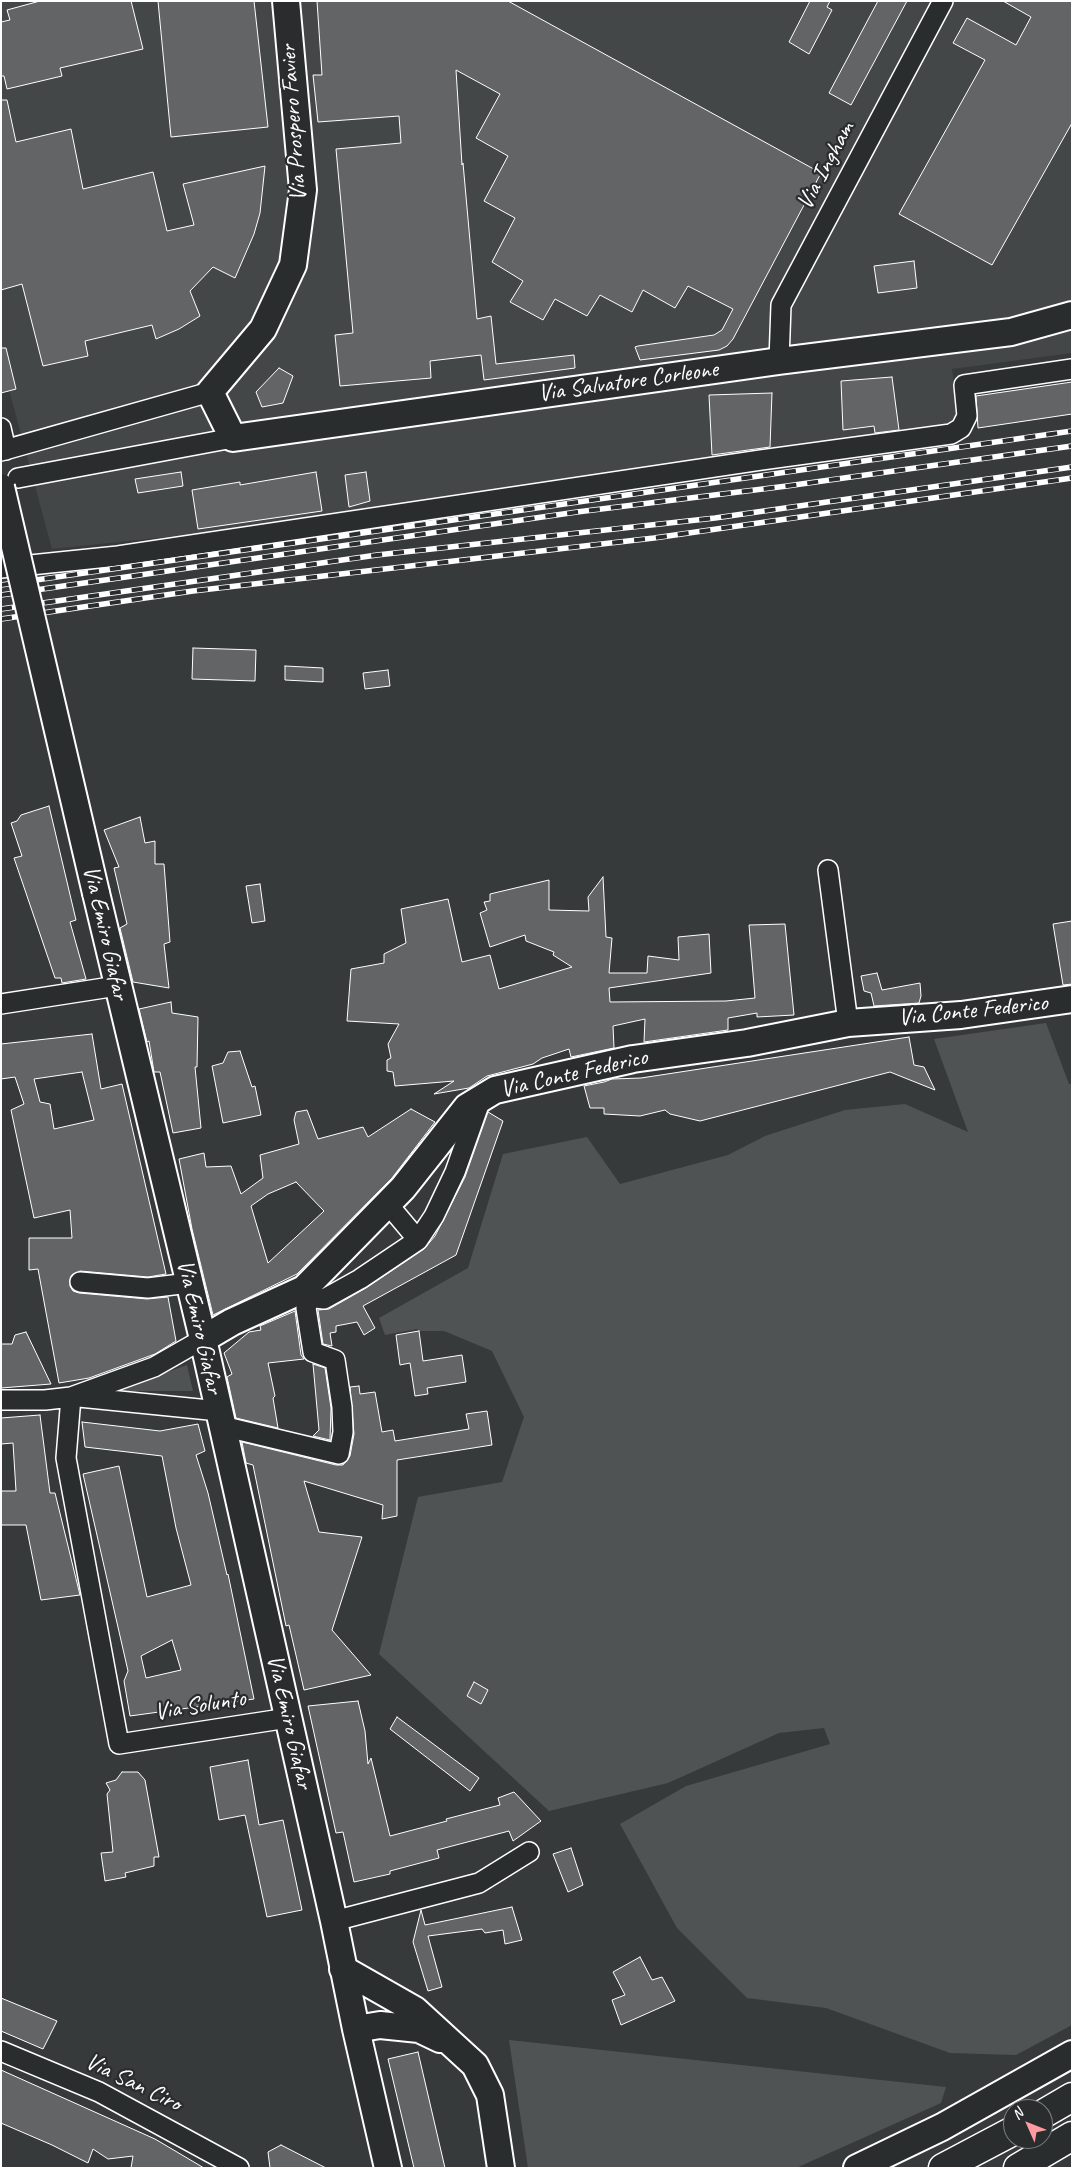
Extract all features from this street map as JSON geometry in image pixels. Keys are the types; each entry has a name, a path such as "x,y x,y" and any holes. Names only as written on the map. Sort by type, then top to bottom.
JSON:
{"highway":[{"path":"1053,2108 1072,2097"},
{"path":"944,2168 1003,2136"},
{"path":"1018,2168 1072,2136"}],"street":[{"name":"Via Prospero Favier","path":"210,392 264,329 293,265 303,190 286,1"},
{"name":"Via Ingham","path":"780,361 781,305 942,1"},
{"name":"Via Salvatore Corleone","path":"233,438 780,361 1011,332 1072,315"},
{"path":"1,548 4,567 118,556 761,460 951,434 961,428 967,416 964,385 1072,369"},
{"path":"1,428 4,450 210,392 233,438 10,483"},
{"name":"Via Emiro Giafar","path":"10,483 96,893 203,1339 388,2168"},
{"path":"828,870 848,1023"},
{"path":"1,1004 117,986"},
{"name":"Via Conte Federico","path":"1,1400 45,1400 70,1397 154,1367 232,1322 301,1296 304,1289 403,1188 467,1107 495,1090 633,1058 747,1043 848,1023 961,1015 1072,999"},
{"path":"301,1296 324,1299 360,1279 418,1240 434,1216 455,1172 481,1098"},
{"path":"387,1203 418,1240"},
{"path":"80,1282 148,1288 189,1283"},
{"path":"70,1397 220,1418 339,1454 344,1432 335,1360 312,1352 306,1308 301,1296"},
{"name":"Via Solunto","path":"70,1397 66,1458 119,1744 288,1718"},
{"path":"334,1921 479,1884 529,1852"},
{"path":"342,1968 415,2010 475,2065 490,2095 501,2168"},
{"path":"356,2029 380,2025 419,2029 452,2045"},
{"name":"Via San Ciro","path":"1,2050 99,2092 239,2168"},
{"path":"857,2168 942,2127 1072,2054"}],"shaded area":[{"path":"1,1 1072,1 1072,353 952,369 958,417 949,429 301,523 52,549 1,360"},
{"path":"1046,1023 1069,1084 1072,1084 1072,2025 1016,2055 950,2053 826,2008 747,1998 677,1928 620,1824 686,1786 830,1744 824,1728 779,1733 668,1783 549,1811 379,1654 418,1497 502,1482 524,1417 492,1351 444,1331 419,1331 417,1329 385,1335 379,1318 468,1268 503,1154 587,1137 620,1184 728,1155 765,1136 845,1110 905,1104 968,1132 934,1039"},
{"path":"187,1365 193,1391 114,1391"},
{"path":"509,2040 946,2087 941,2103 796,2168 528,2168"}],"building":[{"path":"40,1 131,1 143,49 60,68 62,76 7,89 4,76 1,76 1,22 10,20 7,10"},
{"path":"158,1 254,1 268,127 171,137"},
{"path":"317,1 508,1 821,173 733,339 727,346 719,350 640,360 635,347 714,335 722,330 733,309 688,286 675,308 643,290 632,312 600,295 587,316 555,299 543,320 510,302 523,281 492,262 515,218 484,201 508,156 476,138 500,94 456,70 462,165 463,163 477,319 491,316 496,364 574,355 575,368 484,380 481,355 430,361 431,378 340,386 335,335 353,333 336,149 401,143 399,116 318,122 313,75 322,75"},
{"path":"810,1 830,1 827,7 832,10 809,54 789,42"},
{"path":"878,1 907,1 851,105 829,93"},
{"path":"1003,1 1072,1 1072,123 992,265 899,214 985,60 953,43 967,18 1016,45 1031,17"},
{"path":"1,100 7,100 16,142 71,129 83,189 153,172 167,231 194,225 183,184 265,166 260,213 254,234 235,278 213,267 190,291 200,316 179,329 156,339 152,325 85,341 88,356 43,366 22,284 1,290"},
{"path":"914,261 917,288 878,293 874,266"},
{"path":"1,348 6,348 16,389 1,393"},
{"path":"279,368 293,376 283,403 262,407 256,392"},
{"path":"892,377 899,430 875,433 874,426 843,430 841,381"},
{"path":"1072,382 1072,414 978,428 976,396"},
{"path":"772,393 770,447 712,455 709,395"},
{"path":"181,472 183,486 138,493 135,479"},
{"path":"316,472 322,511 198,529 192,490 240,482 240,485"},
{"path":"366,472 370,501 349,507 345,475"},
{"path":"193,648 256,650 255,681 192,679"},
{"path":"285,666 323,668 323,682 285,680"},
{"path":"388,670 390,686 365,689 363,673"},
{"path":"49,806 76,920 70,922 86,979 62,983 61,978 55,978 14,858 22,856 11,823 17,821 21,815"},
{"path":"140,817 145,843 155,841 155,864 164,864 170,942 164,944 169,988 133,982 120,928 127,924 114,868 119,867 104,830"},
{"path":"603,877 606,937 612,938 609,973 647,973 648,956 679,960 678,937 709,934 711,973 609,988 610,1002 726,1001 755,998 749,925 785,924 794,1015 757,1017 757,1013 728,1018 728,1030 644,1042 645,1019 613,1026 614,1048 571,1057 569,1049 542,1058 533,1064 487,1076 469,1088 434,1094 454,1081 395,1086 393,1072 387,1071 387,1060 391,1058 388,1044 399,1024 347,1021 351,969 384,963 384,954 406,943 401,909 448,899 462,962 490,955 499,989 572,967 553,955 554,952 526,941 525,935 490,947 480,913 487,910 484,902 490,901 490,894 549,880 549,910 589,911 588,897"},
{"path":"260,884 265,921 252,923 246,886"},
{"path":"1072,921 1072,984 1063,985 1053,924"},
{"path":"877,973 882,990 920,983 921,996 919,1003 874,1006 871,993 864,991 861,976"},
{"path":"171,1002 172,1013 198,1017 197,1067 195,1067 201,1128 173,1133 160,1072 154,1072 149,1041 147,1042 139,1009"},
{"path":"92,1034 101,1089 122,1084 166,1274 148,1277 80,1271 71,1276 70,1286 73,1291 79,1293 147,1299 168,1297 176,1341 155,1354 89,1378 59,1383 38,1269 29,1270 29,1238 72,1238 70,1210 34,1218 11,1110 24,1104 15,1077 1,1079 1,1044","holes":["82,1072 94,1120 54,1129 50,1104 40,1102 34,1079"]},
{"path":"909,1037 914,1065 924,1067 935,1090 890,1072 700,1121 670,1114 665,1110 640,1116 604,1114 604,1108 590,1108 584,1086 612,1079 641,1078"},
{"path":"240,1051 252,1087 255,1086 261,1115 223,1123 212,1066 223,1063 228,1052"},
{"path":"411,1109 435,1122 392,1178 297,1274 213,1315 192,1229 179,1159 204,1153 206,1167 231,1166 241,1194 263,1178 260,1155 299,1144 294,1120 296,1112 307,1110 318,1139 363,1127 368,1137","holes":["296,1182 324,1211 268,1263 251,1206 268,1194"]},
{"path":"488,1112 503,1121 456,1255 363,1306 375,1328 364,1335 357,1322 336,1326 336,1332 330,1333 332,1346 323,1344 318,1310 329,1309 366,1288 424,1249 435,1236 465,1177"},
{"path":"295,1311 301,1355 304,1359 268,1363 275,1396 273,1398 278,1428 236,1418 227,1377 232,1374 224,1353 249,1332 261,1330 260,1326"},
{"path":"419,1331 423,1361 462,1355 466,1382 427,1388 428,1394 415,1396 410,1363 400,1365 396,1335"},
{"path":"26,1332 51,1384 1,1388 1,1344 12,1344 15,1335"},
{"path":"313,1364 325,1368 331,1408 330,1440 313,1436 319,1430"},
{"path":"359,1386 360,1394 375,1392 382,1432 393,1430 395,1441 469,1429 466,1414 487,1411 492,1445 397,1460 397,1516 382,1519 383,1505 304,1481 319,1532 362,1537 332,1630 371,1675 304,1690 289,1625 286,1626 253,1465 246,1463 242,1442 336,1465 343,1465 350,1456 354,1434 350,1387"},
{"path":"40,1415 50,1493 55,1493 80,1595 41,1600 26,1525 1,1525 1,1491 16,1491 13,1443 1,1444 1,1418"},
{"path":"82,1422 160,1431 198,1424 205,1451 196,1455 208,1493 228,1574 254,1699 130,1716 124,1681 128,1671 83,1474 119,1466 147,1597 191,1585 176,1528 162,1456 85,1447","holes":["172,1640 181,1670 146,1678 141,1656"]},
{"path":"474,1682 488,1690 481,1704 467,1696"},
{"path":"358,1701 365,1731 368,1764 371,1758 390,1836 500,1805 498,1798 514,1792 541,1821 513,1841 509,1831 437,1850 439,1858 390,1871 390,1874 354,1882 343,1832 336,1833 308,1706"},
{"path":"397,1717 479,1778 470,1791 390,1729"},
{"path":"248,1760 259,1825 283,1820 302,1910 267,1917 245,1815 219,1820 210,1767"},
{"path":"122,1772 138,1772 145,1780 159,1857 154,1857 154,1866 125,1873 126,1877 105,1881 101,1853 113,1852 107,1794 110,1790 106,1783 116,1780"},
{"path":"571,1848 583,1885 568,1892 553,1854"},
{"path":"512,1907 522,1940 505,1944 503,1930 485,1933 482,1929 428,1936 442,1987 428,1991 413,1942 421,1910 425,1925"},
{"path":"640,1957 652,1980 662,1977 675,2001 621,2025 612,2000 625,1995 613,1972"},
{"path":"1,1998 57,2021 43,2049 1,2031"},
{"path":"418,2052 445,2168 414,2168 388,2059"},
{"path":"1,2070 155,2139 204,2168 131,2168 133,2156 108,2159 93,2149 88,2163 1,2123"},
{"path":"281,2145 326,2168 270,2168 268,2152"}],"railway":[{"path":"1,585 1072,431"},
{"path":"1,595 577,512 787,486 1072,446"},
{"path":"1,609 377,555 715,518 1072,467"},
{"path":"1,619 193,591 654,538 1072,478"}]}
